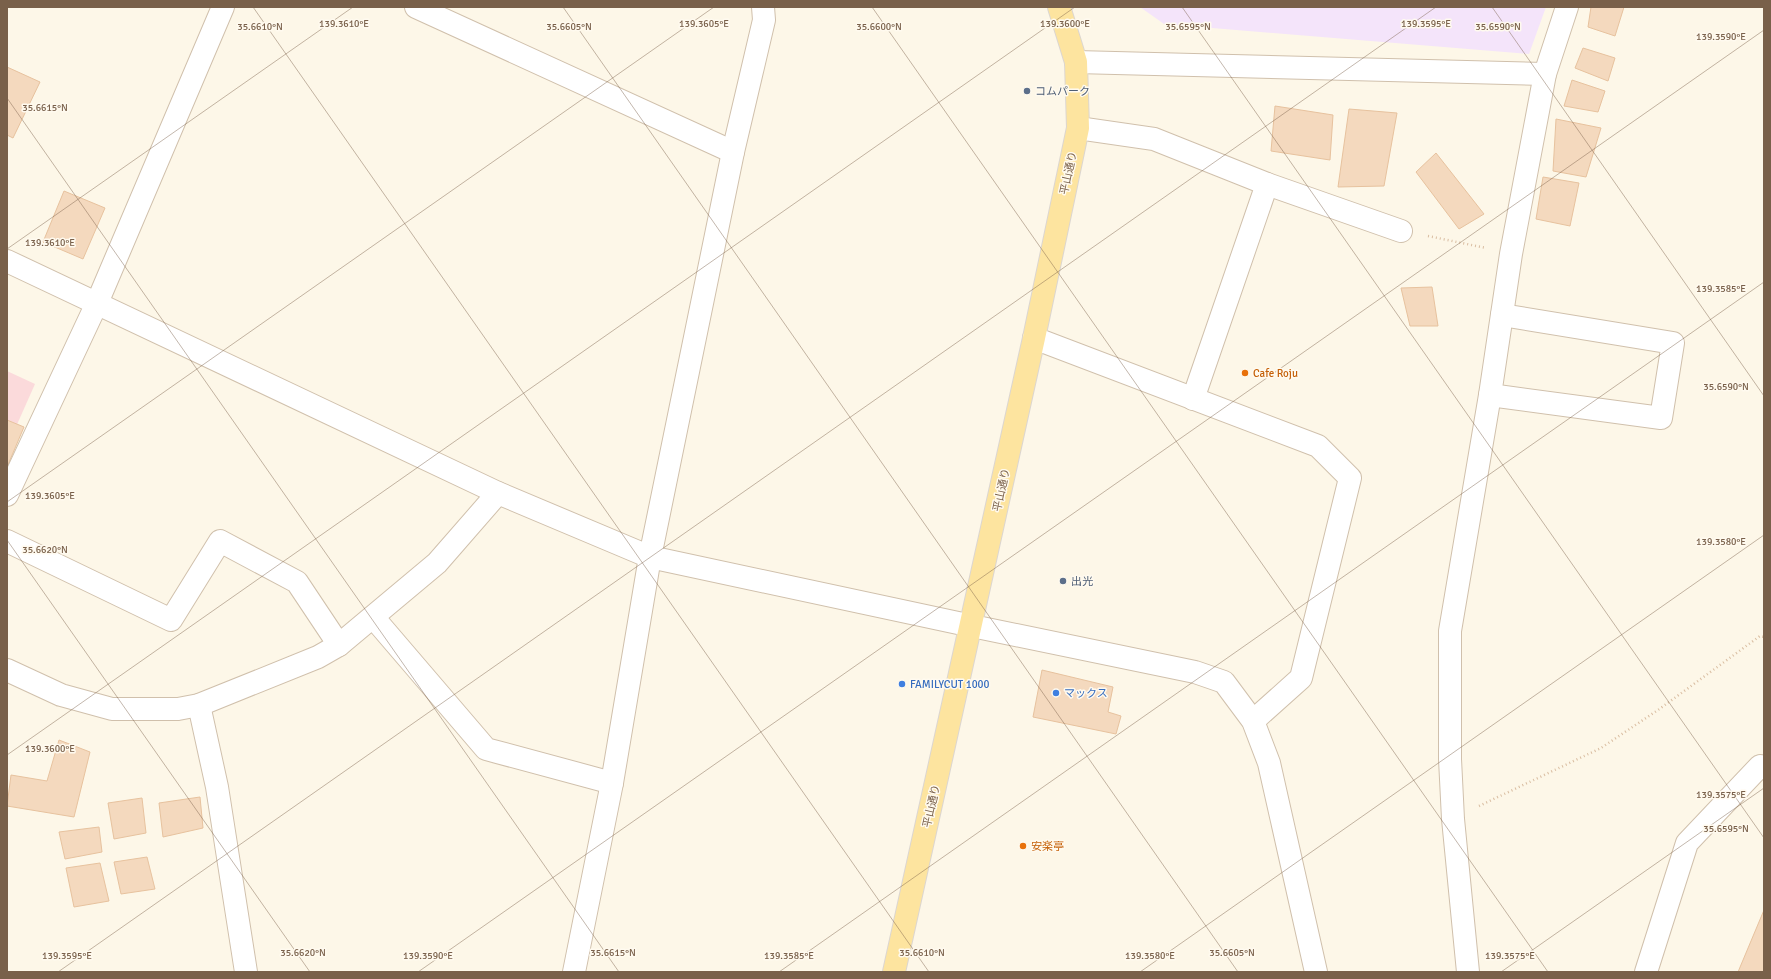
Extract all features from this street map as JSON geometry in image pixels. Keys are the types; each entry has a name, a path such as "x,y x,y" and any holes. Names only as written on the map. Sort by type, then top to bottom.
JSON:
{"main road":[{"name":"平山通り","path":"894,972 972,626 1078,128 1076,62 1059,7"}],"street":[{"path":"7,495 97,303 223,7"},
{"path":"416,7 733,152"},
{"path":"574,972 612,783 650,557 733,152 764,20 763,7"},
{"path":"1468,972 1453,819 1450,759 1450,631 1490,395 1511,254 1545,74 1567,7"},
{"path":"1076,62 1545,74"},
{"path":"1078,128 1154,139 1267,184 1401,231"},
{"path":"1193,399 1267,184"},
{"path":"7,261 498,494 650,557 1195,672 1224,682 1253,721 1269,762 1316,972"},
{"path":"1490,395 1661,418 1673,343 1502,315"},
{"path":"1034,338 1318,446 1350,478 1301,678 1253,721"},
{"path":"7,670 61,695 112,709 178,709 199,704 318,657 339,645 437,563 498,494"},
{"path":"7,541 171,620 220,541 297,582 339,645"},
{"path":"373,617 486,750 612,783"},
{"path":"199,704 217,787 246,972"},
{"path":"1646,972 1687,843 1760,766 1764,768"}],"path":[{"path":"1401,231 1511,254"},
{"path":"1453,819 1535,778 1601,748 1658,710 1760,636 1764,637"}],"shaded area":[{"path":"1140,7 1546,7 1529,54 1164,24"},
{"path":"7,371 35,384 7,447"}],"building":[{"path":"1591,7 1624,7 1615,36 1588,27"},
{"path":"1583,48 1615,58 1608,81 1575,68"},
{"path":"7,67 40,82 13,138 7,135"},
{"path":"1572,80 1605,91 1598,112 1564,106"},
{"path":"1275,106 1333,115 1330,160 1271,151"},
{"path":"1349,109 1397,113 1384,186 1338,187"},
{"path":"1556,119 1601,128 1586,177 1553,171"},
{"path":"1436,153 1484,214 1459,229 1416,172"},
{"path":"1543,177 1579,183 1570,226 1536,219"},
{"path":"64,191 105,208 83,259 43,242"},
{"path":"1432,287 1438,326 1410,326 1401,288"},
{"path":"7,420 24,427 7,467"},
{"path":"1042,670 1113,687 1108,712 1121,716 1116,734 1033,717"},
{"path":"59,740 90,752 74,817 7,806 11,775 47,781"},
{"path":"200,797 203,828 163,837 159,803"},
{"path":"142,798 146,833 114,839 108,803"},
{"path":"99,827 102,852 65,859 59,832"},
{"path":"147,857 155,889 121,894 114,862"},
{"path":"100,863 109,901 74,907 66,868"},
{"path":"1764,910 1764,972 1738,972"}],"place":[{"name":"コムパーク","path":"1027,91"},
{"name":"Cafe Roju","path":"1245,373"},
{"name":"出光","path":"1063,581"},
{"name":"FAMILYCUT 1000","path":"902,684"},
{"name":"マックス","path":"1056,693"},
{"name":"安楽亭","path":"1023,846"}]}
